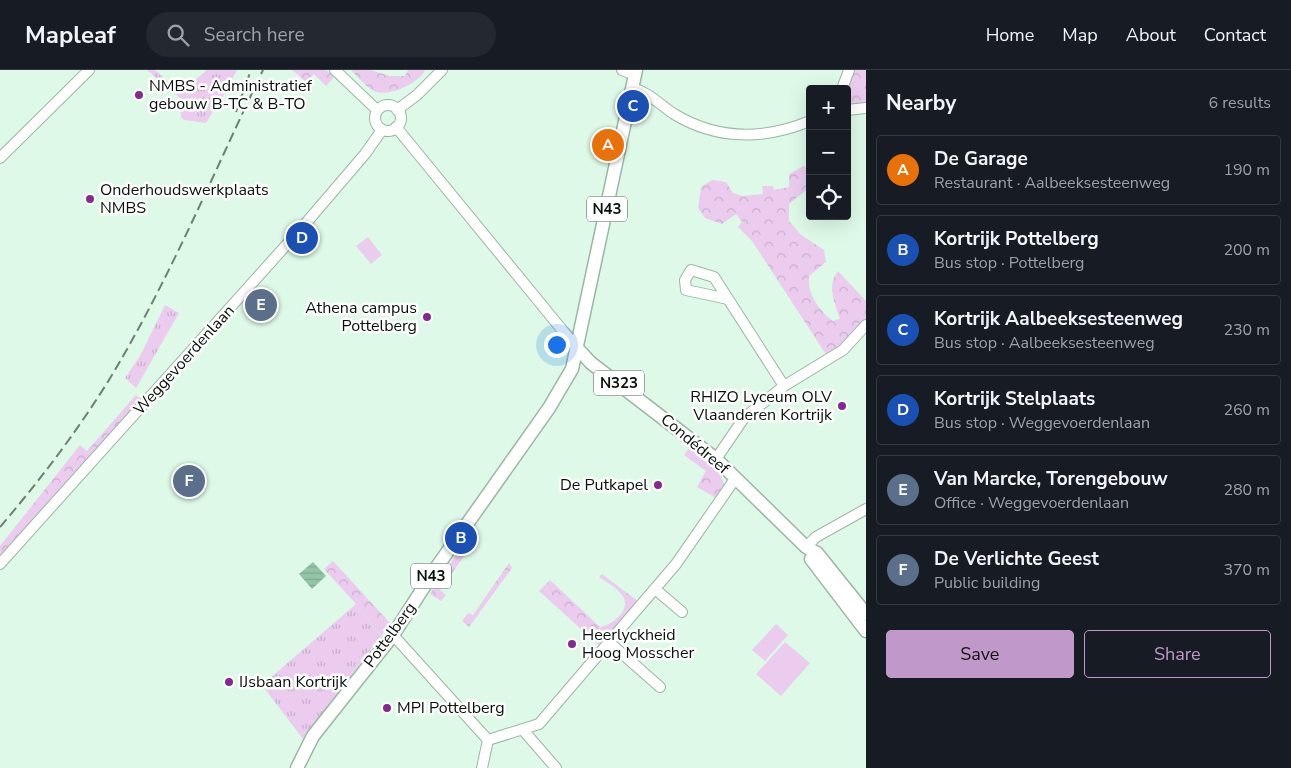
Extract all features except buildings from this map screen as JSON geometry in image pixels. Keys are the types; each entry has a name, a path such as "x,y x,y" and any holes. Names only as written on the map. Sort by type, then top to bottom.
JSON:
{"main road":[{"name":"N43","path":"577,348 636,72"},
{"name":"Condédreef","path":"577,348 591,363 716,459 806,547 816,553 866,614"},
{"name":"Pottelberg","path":"297,768 313,736 392,636 436,568 549,408 572,369 577,348"},
{"name":"Condédreef","path":"806,547 811,558 866,630"}],"street":[{"path":"0,158 89,70"},
{"path":"335,70 377,110"},
{"path":"397,110 442,70"},
{"path":"622,70 636,72"},
{"path":"843,85 849,70"},
{"path":"632,88 644,92 666,109 692,123 728,134 768,134 806,122"},
{"path":"387,105 397,110 400,118 396,127 387,131 382,130 375,121 377,110 387,105"},
{"path":"851,110 866,108"},
{"path":"396,127 577,348"},
{"name":"Weggevoerdenlaan","path":"0,564 306,223 365,154 382,130"},
{"path":"728,299 784,386"},
{"path":"716,459 744,418 784,386 843,350 866,325"},
{"path":"488,740 539,724 676,564 735,479"},
{"path":"806,547 816,538 866,509"},
{"path":"655,589 682,612"},
{"path":"392,636 488,740"},
{"path":"610,643 660,687"},
{"path":"523,730 556,768"},
{"path":"482,768 488,740"}],"green space":[{"path":"147,70 155,70 181,92 207,70 237,70 226,91 221,85 207,90 210,98 200,106 212,113 206,123 184,120 181,117 180,98"},
{"path":"292,70 326,70 334,77 326,86 314,74 306,82"},
{"path":"351,70 370,70 390,76 405,76 408,70 425,70 417,80 410,84 395,91 380,93 368,87"},
{"path":"853,70 866,70 866,105 851,104 851,85 848,85"},
{"path":"212,81 226,91 212,113 197,102 203,97 210,98 206,86 207,82"},
{"path":"804,166 806,168 806,190 789,204 789,221 800,234 824,250 826,262 809,276 810,289 815,301 833,321 840,319 832,289 834,277 838,271 866,301 866,320 846,343 827,356 752,241 738,227 742,222 736,214 722,224 705,218 698,208 701,187 712,180 726,182 733,193 743,196 763,194 762,186 773,186 774,190 789,187 789,174"},
{"path":"368,237 382,255 371,264 356,246"},
{"path":"165,305 179,313 136,388 125,378 140,356"},
{"path":"136,395 142,400 0,555 0,546 80,445 87,451"},
{"path":"689,448 720,474 725,486 718,499 697,487 706,471 684,455"},
{"path":"472,531 479,535 440,590 446,595 441,601 430,594"},
{"path":"333,561 390,623 381,636 356,604 324,569"},
{"path":"509,563 512,568 469,627 462,621 468,613 473,615"},
{"path":"602,574 639,602 602,648 539,591 550,580 600,627 605,626 620,615 625,605 619,591 599,577"},
{"path":"356,604 381,636 303,739 262,685"},
{"path":"776,624 788,635 765,661 752,650"},
{"path":"785,642 810,663 781,696 756,674"}],"shaded area":[{"path":"313,562 326,576 312,589 299,574"}],"railway":[{"path":"236,112 251,70"},
{"path":"0,527 59,453 112,375 172,263 263,70"}],"place":[{"name":"NMBS - Administratief gebouw B-TC & B-TO","path":"139,95"},
{"name":"Kortrijk Aalbeeksesteenweg","path":"633,106"},
{"name":"De Garage","path":"608,145"},
{"name":"Onderhoudswerkplaats NMBS","path":"90,199"},
{"name":"Kortrijk Stelplaats","path":"302,238"},
{"name":"Van Marcke, Torengebouw","path":"261,305"},
{"name":"Athena campus Pottelberg","path":"427,317"},
{"name":"RHIZO Lyceum OLV Vlaanderen Kortrijk","path":"842,406"},
{"name":"De Verlichte Geest","path":"189,481"},
{"name":"De Putkapel","path":"658,485"},
{"name":"Kortrijk Pottelberg","path":"461,538"},
{"name":"Heerlyckheid Hoog Mosscher","path":"572,644"},
{"name":"IJsbaan Kortrijk","path":"229,682"},
{"name":"MPI Pottelberg","path":"387,708"}]}
